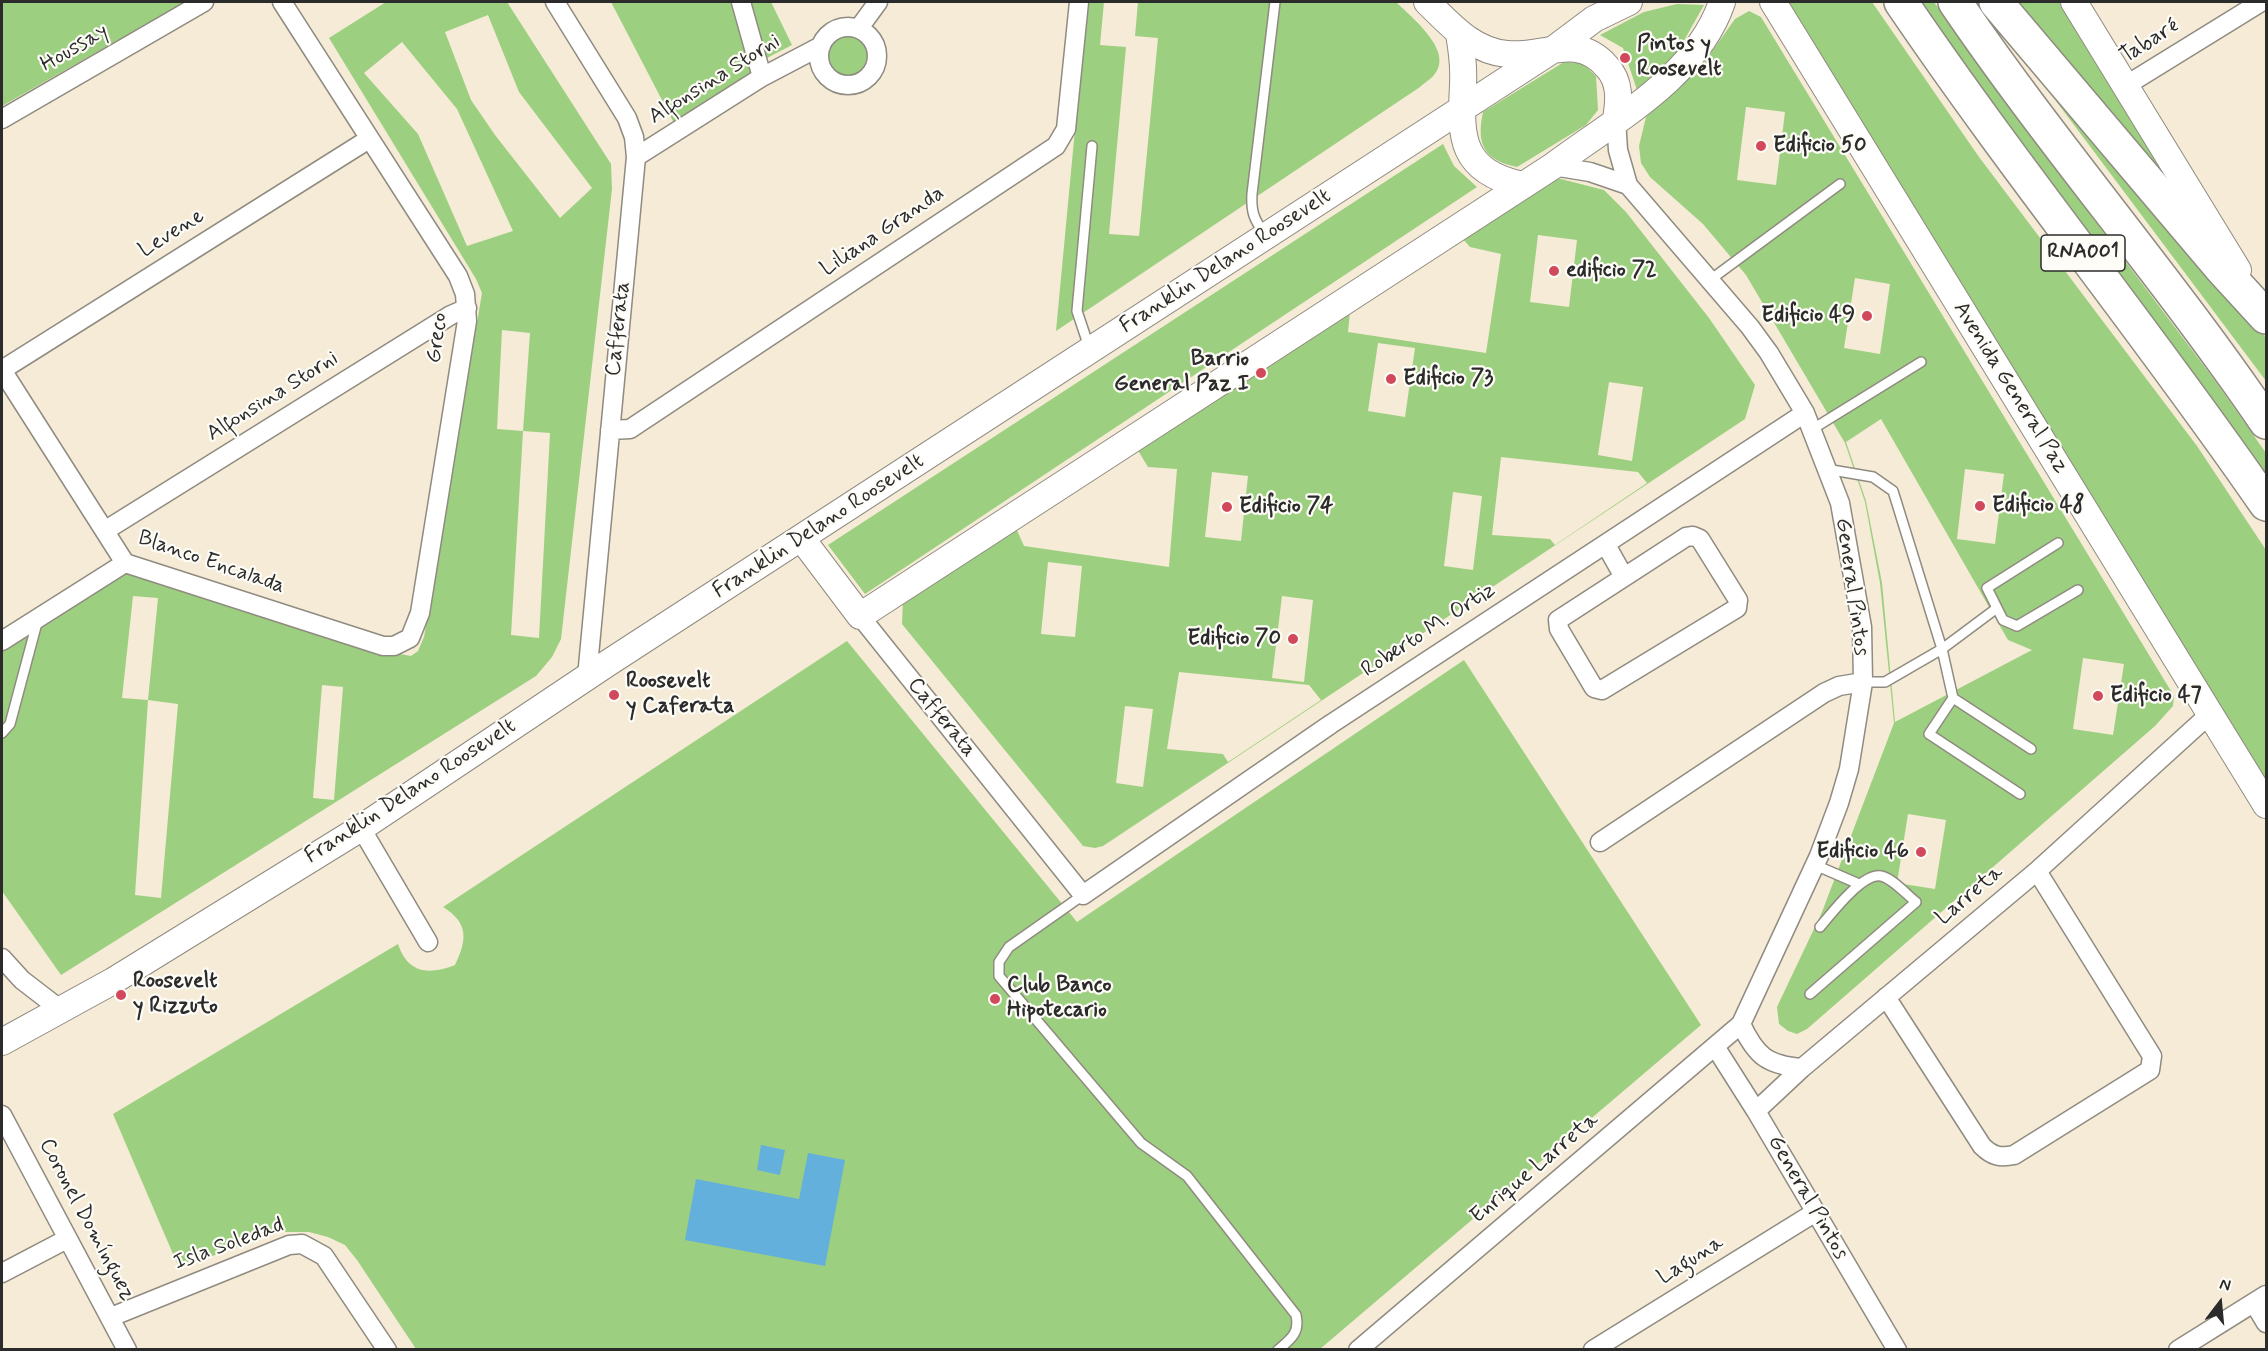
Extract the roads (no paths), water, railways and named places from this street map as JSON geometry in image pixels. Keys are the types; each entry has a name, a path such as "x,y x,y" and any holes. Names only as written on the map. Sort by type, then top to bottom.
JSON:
{"highway":[{"name":"RNA001","path":"1901,2 1987,126 2157,349 2266,504"},
{"name":"RNA001","path":"1955,2 2035,114 2164,283 2266,422"},
{"path":"1996,2 2222,269 2266,317"}],"street":[{"name":"Houssay","path":"2,119 204,2"},
{"name":"Greco","path":"282,2 458,276 467,308 420,613 410,638 394,646"},
{"name":"Cafferata","path":"555,2 627,118 634,137 636,157 587,677"},
{"path":"741,2 762,77"},
{"path":"859,28 878,2"},
{"name":"Liliana Granda","path":"610,430 630,429 1056,146 1066,129 1079,2"},
{"name":"General Pintos","path":"1427,2 1459,34 1475,44 1507,54 1575,48 1589,52 1610,70 1619,94 1616,119 1618,150 1628,184 1710,280 1769,354 1808,422 1840,503 1862,627 1863,682 1849,769 1839,803 1815,865 1742,1024"},
{"name":"Franklin Delano Roosevelt","path":"2,1042 61,1010 361,828 587,677 1554,49 1594,19 1629,2"},
{"path":"860,616 1553,166 1616,119 1653,96 1684,65 1711,28 1722,2"},
{"name":"Avenida General Paz","path":"1773,2 2266,805"},
{"path":"2074,2 2266,317"},
{"name":"Tabaré","path":"2125,86 2261,2"},
{"name":"Alfonsina Storni","path":"840,27 859,28 873,40 878,57 872,74 865,81 847,86 830,79 820,64 821,46 825,38 840,27"},
{"path":"1459,34 1463,59 1461,132 1469,152 1483,169 1501,180 1522,185"},
{"name":"Alfonsina Storni","path":"636,157 762,77 821,46"},
{"name":"Levene","path":"2,370 369,139"},
{"path":"1553,166 1590,172 1628,184"},
{"name":"Alfonsina Storni","path":"106,530 451,315 467,308"},
{"name":"Blanco Encalada","path":"2,370 125,563 383,645 394,646"},
{"name":"Roberto M. Ortiz","path":"1083,895 1331,724 1606,544 1808,422"},
{"path":"1693,536 1700,539 1738,600 1737,608 1602,690 1594,688 1559,629 1558,620 1624,577 1686,537 1693,536"},
{"name":"Cafferata","path":"802,539 860,616 1083,895"},
{"path":"1606,544 1624,577"},
{"path":"2,641 125,563"},
{"path":"1600,842 1824,693 1839,686 1863,682"},
{"name":"Larreta","path":"1756,1111 1802,1068 2037,871 2211,713"},
{"path":"361,828 428,942"},
{"path":"1886,997 1982,1146 1990,1154 2002,1157 2014,1155 2150,1070 2152,1056 2037,871"},
{"path":"2,958 22,980 61,1010"},
{"path":"1742,1024 1749,1041 1761,1057 1784,1066 1802,1068"},
{"name":"Enrique Larreta","path":"1358,1350 1742,1024"},
{"name":"General Pintos","path":"1716,1048 1756,1111 1814,1213 1897,1350"},
{"name":"Coronel Domínguez","path":"2,1115 128,1350"},
{"name":"Laguna","path":"1593,1350 1814,1213"},
{"path":"2,1273 67,1239"},
{"name":"Isla Soledad","path":"111,1317 289,1245 302,1244 324,1256 387,1350"},
{"path":"2178,1350 2260,1299 2266,1323"}],"lane":[{"path":"1266,236 1255,221 1251,210 1275,2"},
{"path":"1090,350 1077,311 1092,146"},
{"path":"1710,280 1840,184"},
{"path":"1808,422 1921,362"},
{"path":"1826,469 1873,477 1893,491 1942,650 1953,698 2031,749"},
{"path":"2058,543 1987,588 2003,620 2017,626 2078,590"},
{"path":"1863,682 1885,682 1942,650 1997,608"},
{"path":"2,733 10,724 38,619"},
{"path":"1953,698 1929,734 2020,794"},
{"path":"1815,865 1859,884"},
{"path":"1810,994 1916,902 1883,876 1871,876 1859,884 1820,927"},
{"path":"1083,895 1009,947 999,962 999,976 1141,1143 1187,1176 1296,1316 1299,1327 1294,1337 1278,1350"}],"water":[{"path":"761,1145 785,1150 780,1175 757,1170"},
{"path":"808,1153 845,1160 825,1266 685,1240 696,1179 799,1199"}],"place":[{"name":"Pintos y Roosevelt","path":"1625,58"},
{"name":"Edificio 50","path":"1761,146"},
{"name":"edificio 72","path":"1554,271"},
{"name":"Edificio 49","path":"1867,316"},
{"name":"Barrio General Paz I","path":"1261,373"},
{"name":"Edificio 73","path":"1391,379"},
{"name":"Edificio 48","path":"1980,506"},
{"name":"Edificio 74","path":"1227,507"},
{"name":"Edificio 70","path":"1293,639"},
{"name":"Roosevelt y Caferata","path":"614,695"},
{"name":"Edificio 47","path":"2098,696"},
{"name":"Edificio 46","path":"1921,852"},
{"name":"Roosevelt y Rizzuto","path":"121,995"},
{"name":"Club Banco Hipotecario","path":"995,999"}]}
